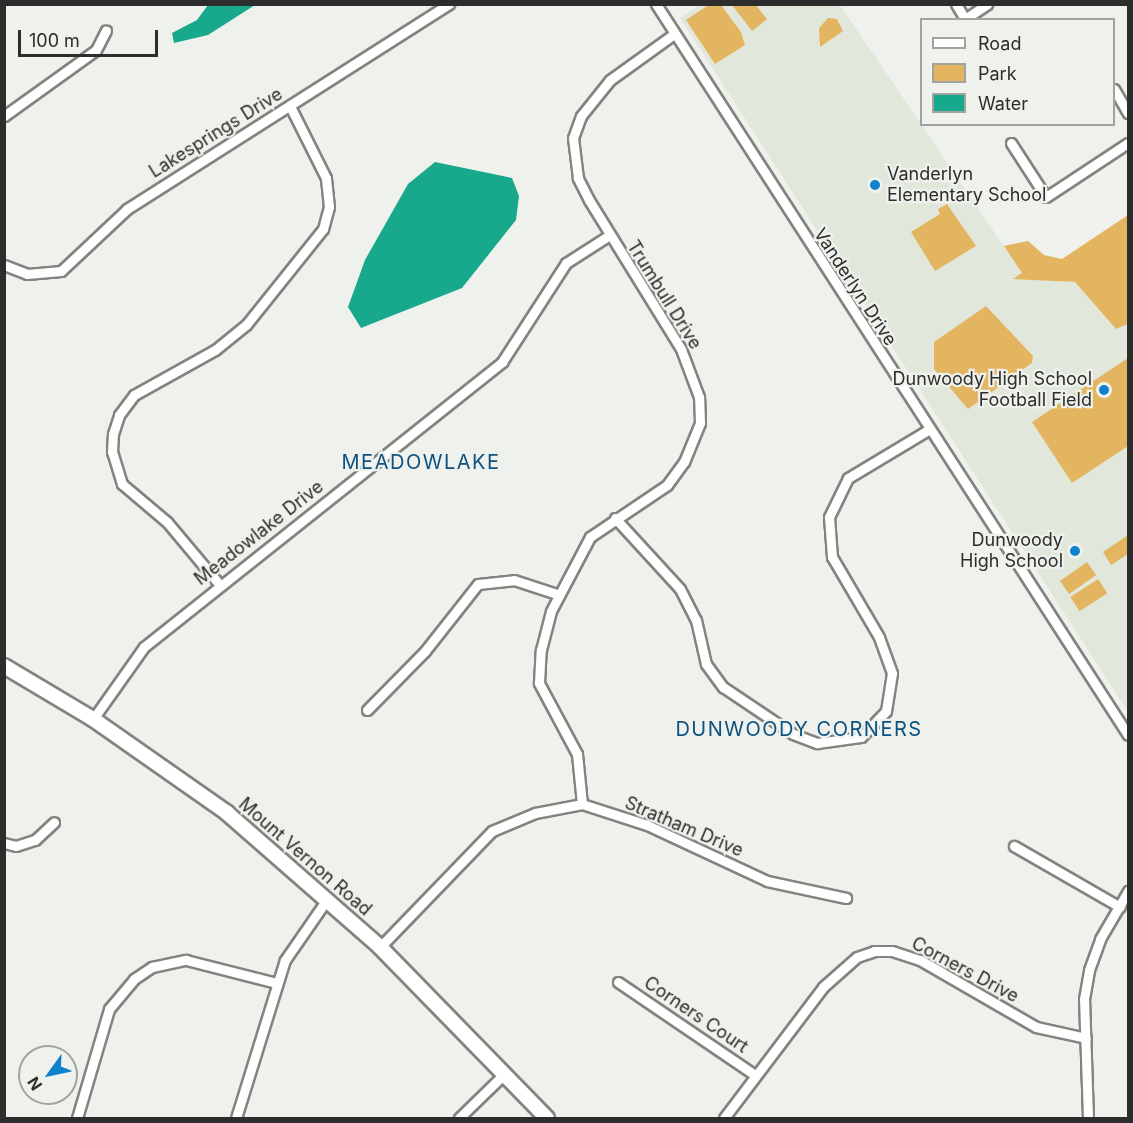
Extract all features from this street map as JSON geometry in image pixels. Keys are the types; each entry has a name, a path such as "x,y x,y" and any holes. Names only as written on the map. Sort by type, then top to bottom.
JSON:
{"main road":[{"name":"Mount Vernon Road","path":"4,666 93,719 227,813 328,898 380,947 502,1076 548,1119"}],"street":[{"name":"Lakesprings Drive","path":"4,264 27,274 61,271 127,209 449,4"},
{"name":"Vanderlyn Drive","path":"656,4 928,430 1128,735"},
{"path":"956,4 964,18"},
{"path":"966,18 987,4"},
{"path":"4,116 96,50 106,30"},
{"name":"Trumbull Drive","path":"582,804 577,754 553,714 538,670 557,594 590,537 667,485 684,462 700,423 699,397 681,349 608,236 578,178 573,138 581,116 610,80 674,34"},
{"path":"1115,92 1128,112"},
{"path":"219,584 167,522 122,484 112,452 113,434 119,415 135,395 215,350 246,325 323,229 329,207 326,178 290,106"},
{"path":"1011,142 1046,197 1128,143"},
{"name":"Meadowlake Drive","path":"93,719 144,647 219,584 502,362 566,263 608,236"},
{"path":"615,518 680,589 696,621 706,664 723,687 793,734 817,743 861,737 886,711 892,673 879,637 832,557 829,518 848,478 928,430"},
{"path":"367,710 425,651 478,584 514,580 557,594"},
{"name":"Stratham Drive","path":"380,947 492,831 535,813 582,804 647,825 766,881 846,898"},
{"path":"4,843 16,846 35,840 54,822"},
{"path":"1014,846 1120,907"},
{"path":"1088,1119 1086,1038 1089,970 1100,939 1128,891"},
{"path":"236,1119 276,983 294,941 328,898"},
{"name":"Corners Drive","path":"724,1119 823,987 856,957 874,951 892,951 920,960 1036,1027 1086,1038"},
{"path":"77,1119 109,1009 134,979 152,967 186,960 276,983"},
{"name":"Corners Court","path":"618,982 755,1075"},
{"path":"459,1119 502,1076"}],"shaded area":[{"path":"700,5 840,5 1022,273 1014,279 1075,282 1116,329 1128,324 1128,712 680,18"}],"green space":[{"path":"710,4 721,5 741,32 745,45 715,64 686,20"},
{"path":"732,5 756,5 767,19 752,31"},
{"path":"828,18 837,19 843,31 820,47 819,28"},
{"path":"947,204 976,246 935,271 911,232 940,214 938,209"},
{"path":"1128,215 1128,324 1116,329 1075,282 1013,279 1022,273 1004,246 1028,241 1044,255 1062,259"},
{"path":"986,306 1033,356 1032,363 968,409 934,369 934,342"},
{"name":"Dunwoody High School Football Field","path":"1128,358 1128,446 1072,483 1032,422"},
{"path":"1128,535 1128,554 1111,565 1103,552"},
{"path":"1087,562 1096,575 1069,594 1060,581"},
{"path":"1098,579 1107,593 1080,611 1070,597"}],"water":[{"path":"208,5 255,5 208,35 174,43 172,33 197,20"},
{"path":"435,162 512,178 519,196 516,220 462,288 361,328 348,307 365,260 408,184"}],"place":[{"name":"Vanderlyn Elementary School","path":"875,185"},
{"name":"Dunwoody High School Football Field","path":"1104,390"},
{"name":"Dunwoody High School","path":"1075,551"}],"district":[{"name":"MEADOWLAKE","path":"421,462"},
{"name":"DUNWOODY CORNERS","path":"799,729"}]}
